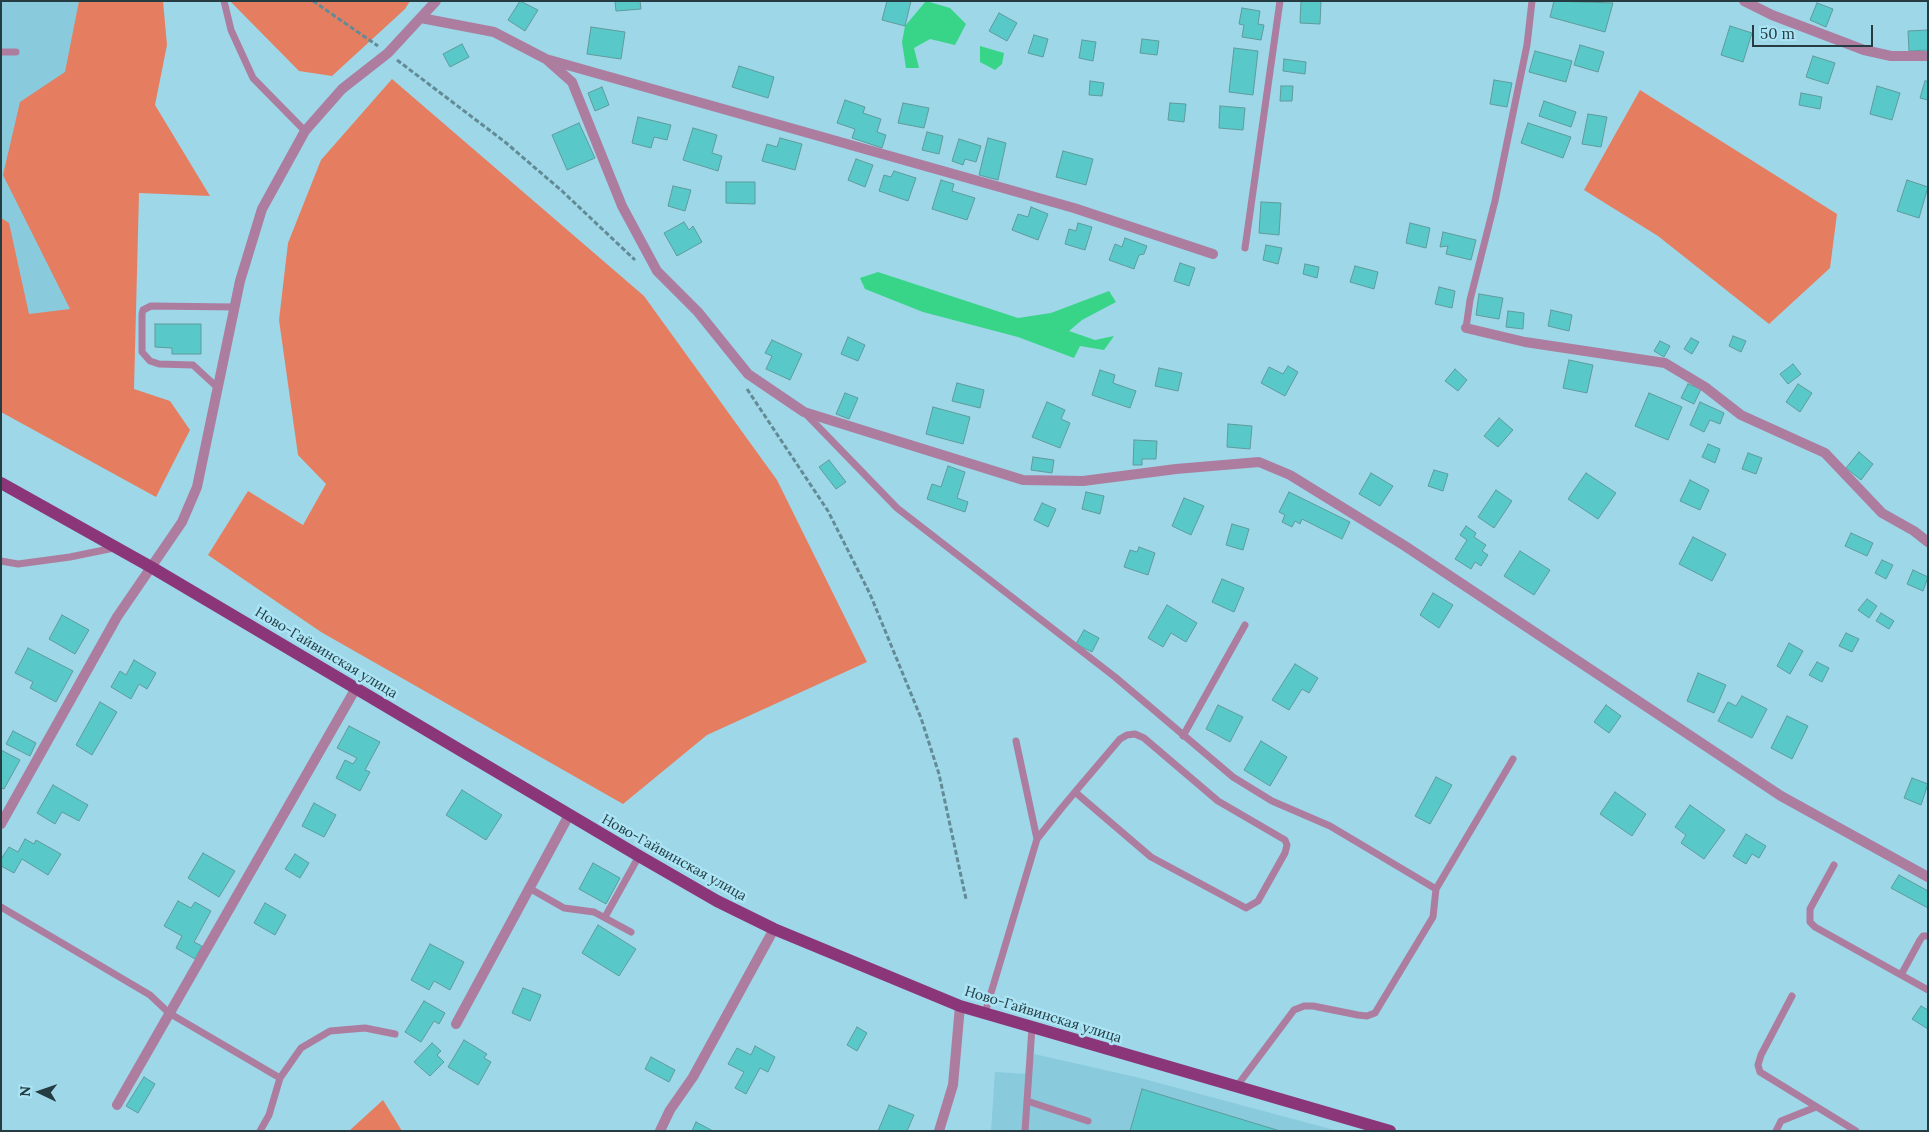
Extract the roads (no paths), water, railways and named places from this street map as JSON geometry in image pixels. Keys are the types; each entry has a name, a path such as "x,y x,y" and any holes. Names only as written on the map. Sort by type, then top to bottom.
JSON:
{"main road":[{"name":"Ново-Гайвинская улица","path":"1,483 151,567 638,856 717,901 774,929 960,1006 1390,1131"}],"street":[{"path":"1,824 117,617 182,522 197,487 240,281 262,209 305,131 342,89 388,53 436,1"},
{"path":"1744,1 1772,15 1864,50 1891,56 1928,56"},
{"path":"421,18 494,32 546,59 1074,208 1213,254"},
{"path":"546,59 572,82 622,206 657,271 698,312 748,374 804,412 1023,480 1083,481 1176,469 1259,462 1290,475 1405,546 1781,796 1928,876"},
{"path":"1466,328 1525,342 1665,363 1705,387 1741,415 1825,454 1882,513 1914,531 1928,542"},
{"path":"117,1104 356,688"},
{"path":"456,1024 568,815"},
{"path":"660,1131 670,1110 693,1077 774,929"},
{"path":"939,1131 953,1085 960,1006"}],"lane":[{"path":"224,1 231,30 253,78 305,131"},
{"path":"1245,248 1280,1"},
{"path":"1466,328 1470,300 1495,202 1527,45 1532,1"},
{"path":"1,52 16,52"},
{"path":"218,388 193,365 159,364 150,361 142,352 142,314 143,310 151,306 235,307"},
{"path":"804,412 897,508 1115,677 1233,777 1272,801 1330,826 1436,889"},
{"path":"1,561 18,564 70,558 116,548"},
{"path":"1183,736 1244,625"},
{"path":"985,1013 1037,839 1075,792 1120,740 1127,735 1135,734 1144,738 1218,801 1285,840 1287,845 1285,853 1258,902 1246,908 1151,857 1075,792"},
{"path":"1016,741 1037,839"},
{"path":"1237,1086 1294,1010 1304,1006 1313,1006 1358,1015 1368,1016 1375,1013 1433,917 1436,889 1513,759"},
{"path":"605,917 638,856"},
{"path":"1834,865 1810,909 1810,922 1928,990"},
{"path":"529,888 564,908 594,912 631,932"},
{"path":"1,907 150,995 169,1013 280,1078"},
{"path":"1900,975 1920,940 1923,936 1928,936"},
{"path":"1792,996 1760,1054 1758,1065 1760,1072 1856,1131"},
{"path":"1025,1131 1032,1027"},
{"path":"260,1131 269,1115 280,1078 301,1048 330,1031 365,1028 395,1034"},
{"path":"1027,1101 1088,1121"},
{"path":"1776,1131 1781,1121 1816,1107"}]}
